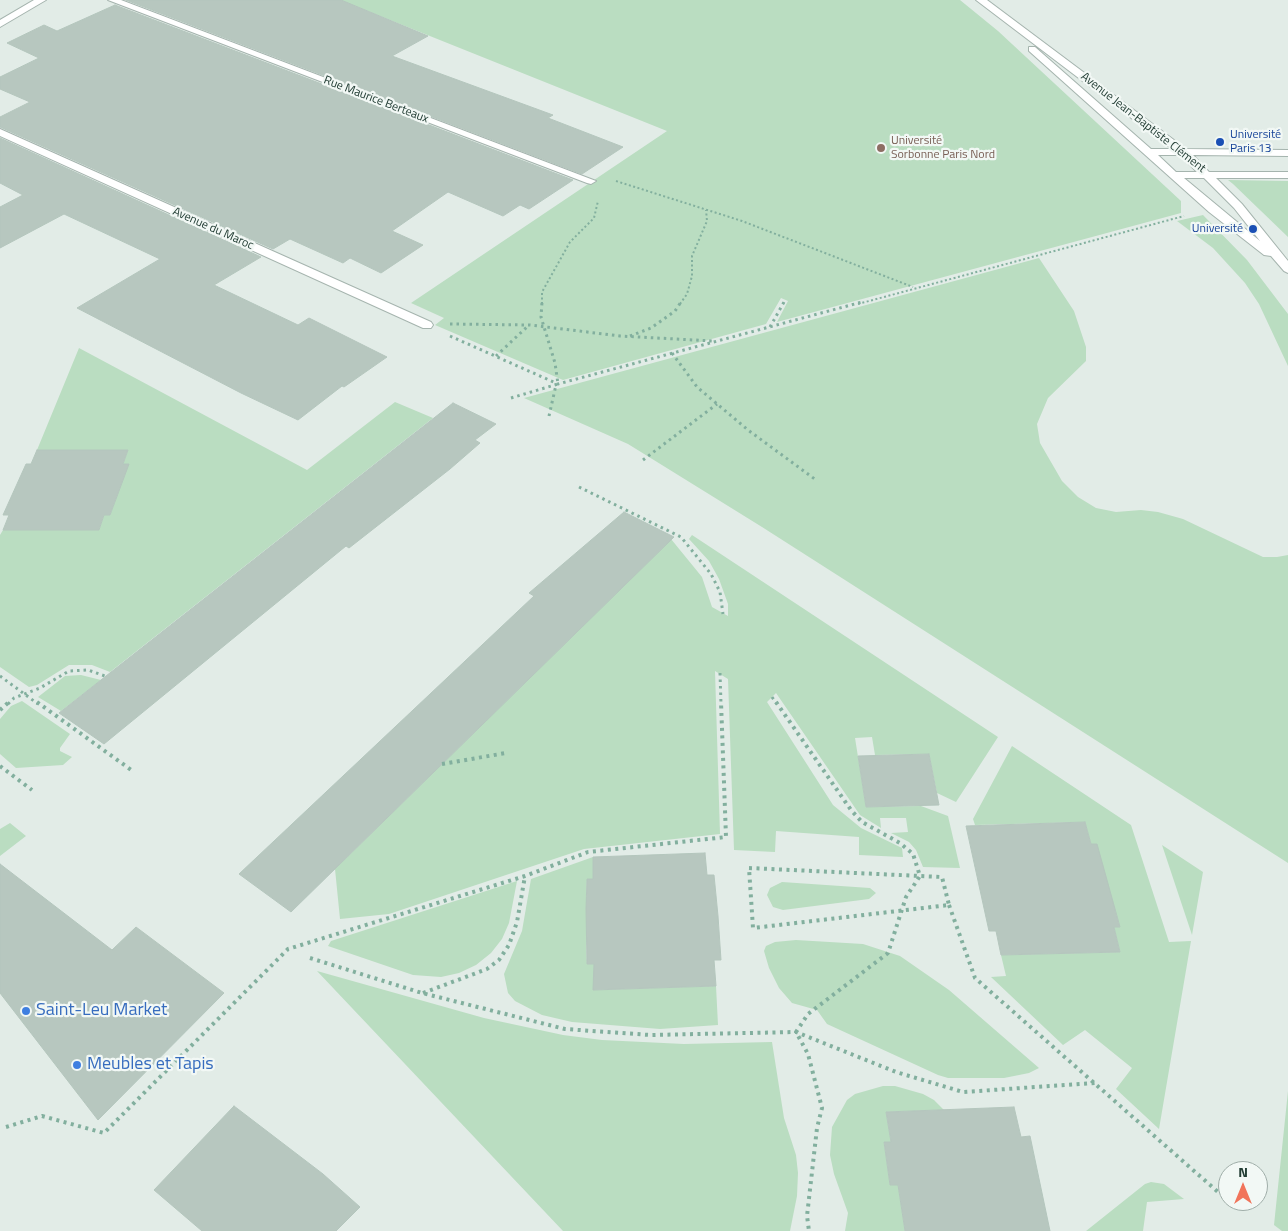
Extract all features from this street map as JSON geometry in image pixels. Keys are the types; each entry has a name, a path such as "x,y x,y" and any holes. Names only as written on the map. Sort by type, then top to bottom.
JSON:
{"street":[{"path":"0,24 41,0"},
{"name":"Rue Maurice Berteaux","path":"113,0 590,182"},
{"name":"Avenue Jean-Baptiste Clément","path":"981,0 1182,152 1238,206 1288,269"},
{"name":"Avenue Jean-Baptiste Clément","path":"1002,17 1031,48 1147,152 1213,210 1288,269"},
{"name":"Avenue du Maroc","path":"0,132 427,325"},
{"path":"1147,152 1288,153"},
{"path":"1174,175 1288,175"}],"path":[{"path":"549,416 557,385 556,363 543,326 540,306 545,283 570,242 596,214 599,202 590,182 613,181 628,184 742,221 914,287"},
{"path":"627,337 651,328 669,316 687,294 692,276 692,256 707,221 706,210"},
{"path":"511,398 914,287 1186,215 1213,210"},
{"path":"770,327 785,300"},
{"path":"427,325 530,325 627,337 716,341"},
{"path":"427,325 557,385"},
{"path":"496,356 530,325"},
{"path":"672,353 697,387 816,480"},
{"path":"643,460 717,404"},
{"path":"579,487 680,537 710,574 720,592 723,614"},
{"path":"0,710 10,700 40,688 61,674 73,670 88,670 105,676"},
{"path":"6,1127 42,1116 104,1133 288,949 525,876 588,852 726,837 720,673"},
{"path":"0,676 134,772"},
{"path":"772,697 851,810 862,822 900,843 913,854 920,876"},
{"path":"442,764 506,753"},
{"path":"0,766 32,790"},
{"path":"949,905 753,928 749,868 942,877 949,905 975,978 1096,1082 1218,1192"},
{"path":"422,993 486,969 499,960 509,945 517,922 525,876"},
{"path":"796,1032 808,1014 888,953 906,897 920,876"},
{"path":"310,958 422,993 565,1029 650,1035 796,1032 896,1072 963,1092 1096,1082"},
{"path":"796,1032 808,1054 822,1108 817,1128 807,1216 809,1231"}],"green space":[{"name":"Université Sorbonne Paris Nord","path":"340,0 960,0 998,31 1181,201 1181,213 777,322 788,301 781,298 766,324 563,380 435,325 444,318 411,303 667,131"},
{"path":"1228,180 1288,181 1288,237 1233,184"},
{"path":"1203,215 1247,260 1288,314 1288,366 1259,304 1245,283 1213,248 1177,221"},
{"path":"1039,258 1074,311 1086,347 1086,361 1048,398 1037,424 1040,443 1062,481 1078,497 1096,508 1116,512 1141,510 1158,512 1183,519 1263,557 1288,555 1288,863 762,527 628,444 524,398"},
{"path":"79,348 307,470 395,402 433,418 110,672 92,665 69,665 37,685 29,687 0,667 0,535 3,530 99,530 104,515 110,515 128,464 123,464 128,450 37,450"},
{"path":"692,535 998,737 956,802 937,793 929,754 875,755 872,737 855,738 866,807 921,806 948,816 960,868 923,867 916,850 909,842 891,833 908,832 906,818 880,818 881,828 860,815 776,693 767,702 833,805 861,828 902,848 903,857 859,855 859,837 776,831 775,852 734,850 728,679 715,671 720,834 584,849 389,914 340,919 335,869 671,539 702,577 712,607 728,616 728,604 719,579 709,561 689,539"},
{"path":"81,675 101,680 61,711 38,697 65,676"},
{"path":"22,701 70,734 60,748 60,751 72,757 63,765 16,768 0,754 0,719 11,706"},
{"path":"1012,746 1131,825 1169,942 1191,941 1159,1129 1116,1089 1132,1068 1085,1030 1063,1045 991,977 1006,976 1001,955 1120,952 1114,927 1120,927 1115,910 1109,910 1085,822 975,825 973,819"},
{"path":"10,823 26,836 0,856 0,829"},
{"path":"1162,845 1203,872 1192,935"},
{"path":"593,857 593,879 587,879 586,897 593,897 586,946 587,964 594,964 594,990 716,986 718,1025 660,1029 572,1022 542,1015 515,1001 508,993 504,974 522,931 531,879"},
{"path":"517,881 509,923 502,939 491,953 476,965 459,973 441,977 413,975 328,946 331,941"},
{"path":"782,882 870,888 876,893 869,899 783,910 773,907 767,895 770,888"},
{"path":"796,940 863,944 900,956 949,990 1039,1068 1029,1073 1004,1078 948,1078 827,1024 817,1010 792,1003 779,988 769,968 764,951 766,946 775,942"},
{"path":"317,971 484,1018 563,1035 602,1040 684,1044 772,1042 784,1118 796,1155 798,1173 797,1196 790,1231 563,1231"},
{"path":"883,1086 895,1086 923,1094 934,1100 944,1110 886,1112 891,1142 884,1142 890,1185 898,1185 905,1231 845,1231 848,1213 834,1174 830,1155 832,1127 847,1100 855,1094"},
{"path":"1288,1091 1288,1231 1282,1231 1274,1225"},
{"path":"1151,1182 1164,1184 1184,1199 1147,1202 1143,1231 1086,1231 1145,1184"}],"building":[{"path":"126,0 341,0 428,36 392,56 553,115 548,118 623,147 582,174"},
{"path":"115,5 573,180 529,209 520,205 503,216 448,192 392,231 423,245 381,273 350,258 343,263 290,239 273,249 0,127 0,117 30,102 0,89 0,77 39,58 7,43 44,25 57,31"},
{"path":"0,138 261,257 214,285 298,325 309,318 387,357 344,387 342,386 298,420 241,393 77,308 160,259 64,214 0,248 0,207 23,195 0,183"},
{"path":"453,403 496,424 475,440 480,443 450,469 349,548 346,546 104,744 59,713"},
{"path":"37,450 128,450 123,464 129,464 110,515 104,515 99,530 3,530 9,515 3,515 26,464 31,464"},
{"path":"624,512 674,537 291,912 239,874 534,596 529,593"},
{"path":"929,754 939,805 866,807 858,756"},
{"path":"1085,822 1091,844 1097,844 1120,927 1114,927 1120,952 1001,955 996,931 989,931 966,826"},
{"path":"705,853 707,875 714,875 718,916 721,960 714,960 716,986 593,990 594,964 587,964 586,909 587,879 593,879 593,857"},
{"path":"0,864 112,950 136,927 224,993 98,1120 0,993"},
{"path":"234,1106 323,1174 360,1207 336,1231 202,1231 154,1190"},
{"path":"1014,1107 1021,1137 1030,1136 1050,1231 905,1231 898,1185 890,1185 884,1142 891,1142 886,1112"}],"place":[{"name":"Université Paris 13","path":"1220,142"},
{"name":"Université Sorbonne Paris Nord","path":"881,148"},
{"name":"Université","path":"1253,229"},
{"name":"Saint-Leu Market","path":"26,1011"},
{"name":"Meubles et Tapis","path":"77,1065"}]}
